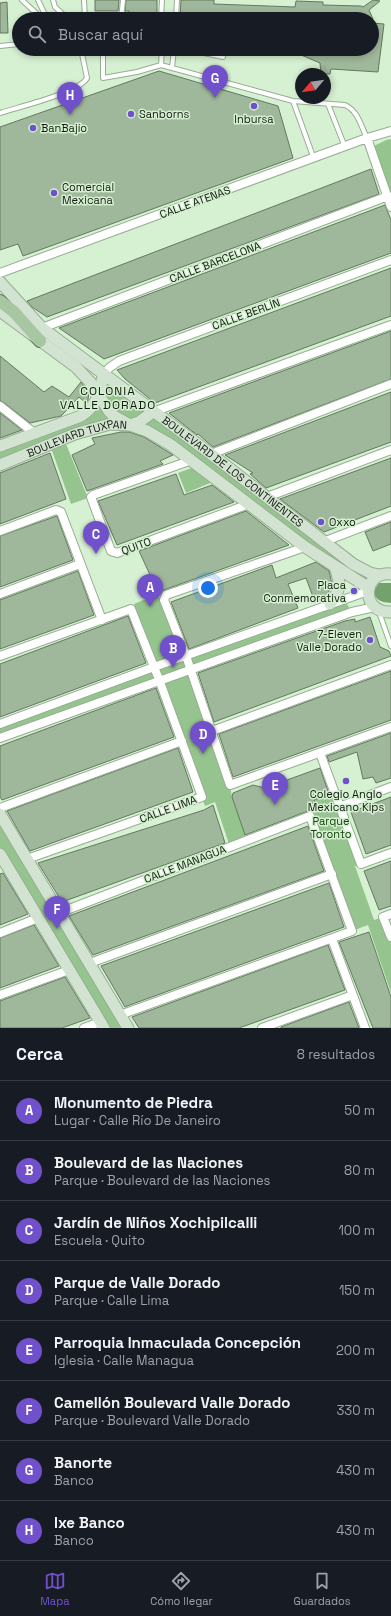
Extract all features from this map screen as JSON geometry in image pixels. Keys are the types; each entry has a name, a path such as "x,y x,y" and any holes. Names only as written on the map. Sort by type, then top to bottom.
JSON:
{"main road":[{"path":"0,301 14,312 40,341"}],"street":[{"name":"CALLE ATENAS","path":"0,273 314,159 366,138 391,132"},
{"path":"366,138 391,207"},
{"name":"CALLE BARCELONA","path":"42,328 388,196"},
{"name":"CALLE BERLÍN","path":"104,374 109,368 119,361 391,260"},
{"name":"BOULEVARD DE LOS CONTINENTES","path":"0,282 42,328 267,496 323,542 353,564 370,573 379,575"},
{"name":"BOULEVARD DE LOS CONTINENTES","path":"0,311 76,367 98,394 109,412 130,426 147,431 192,460 304,547 368,590"},
{"path":"153,412 391,325"},
{"name":"BOULEVARD TUXPAN","path":"0,446 81,416 90,410 95,404 104,374"},
{"path":"211,454 391,384"},
{"path":"0,406 34,433"},
{"name":"BOULEVARD TUXPAN","path":"0,465 75,434 110,424 130,426 139,422 153,412"},
{"path":"267,496 391,450"},
{"name":"QUITO","path":"192,460 91,497 111,551 117,553 249,504"},
{"path":"0,531 59,510 62,512 102,620 0,656"},
{"path":"323,542 391,516"},
{"path":"304,547 166,595 164,600 191,670 230,785 391,727"},
{"path":"0,594 80,564"},
{"path":"330,604 336,596 340,585 335,567"},
{"path":"376,609 368,597 368,590 372,580 379,575 391,574"},
{"path":"0,724 368,590"},
{"name":"CALLE LIMA","path":"27,859 202,797 160,682 131,609 102,620"},
{"path":"0,738 352,612 376,609 391,612"},
{"path":"212,731 391,665"},
{"path":"0,808 182,741"},
{"path":"320,753 361,864 391,853"},
{"path":"339,806 391,787"},
{"path":"0,814 128,1028"},
{"name":"CALLE MANAGUA","path":"59,913 310,816 332,874"},
{"path":"0,854 3,867 36,914 102,1025 84,1028"},
{"path":"90,963 332,874 352,931 120,1015"},
{"path":"0,933 36,914 41,904 52,901"},
{"path":"387,916 391,937"},
{"path":"52,941 62,939 70,930"},
{"path":"332,939 365,1028"},
{"path":"0,995 69,970"},
{"path":"262,1028 353,995"}],"lane":[{"path":"22,0 35,12"},
{"path":"38,0 44,12"},
{"path":"53,0 55,7 61,12"},
{"path":"84,0 84,12"},
{"path":"122,12 123,0"},
{"path":"161,12 162,0"},
{"path":"176,12 177,0"},
{"path":"0,46 12,45"},
{"path":"0,113 70,91 85,81 87,78 82,56"},
{"path":"103,56 103,78 137,72 162,65 293,101 314,159"},
{"path":"162,56 162,65"},
{"path":"172,68 173,56"},
{"path":"215,56 223,58"},
{"path":"345,147 328,104 345,105 350,108 356,114 366,138"},
{"path":"376,609 391,646"}],"green space":[{"path":"391,139 391,199 372,147"},
{"path":"111,385 372,577 366,587 193,460 122,420 102,397 105,389"},
{"path":"99,395 115,424 0,465 0,446 81,416"},
{"path":"64,439 88,498 71,504 50,445"},
{"path":"194,467 215,481 186,493 178,473"},
{"path":"158,594 183,655 156,665 134,604"},
{"path":"345,600 351,611 191,669 247,840 230,847 215,802 205,806 160,681 0,738 0,725"},
{"name":"Parque Toronto","path":"334,792 361,864 355,866 374,920 383,917 391,937 391,993 368,925 352,931 310,816 318,810 314,800"},
{"path":"0,816 127,1028 104,1028 0,854"}],"shaded area":[{"path":"379,583 391,583 391,603 380,600 373,592"}],"building":[{"path":"95,0 119,0 118,11 95,11"},
{"path":"126,0 157,0 157,12 125,11"},
{"path":"181,0 214,0 214,4 295,7 296,1 323,2 323,5 363,7 373,0 380,1 369,10 370,12 180,12"},
{"path":"7,2 8,33 0,33 0,3"},
{"path":"379,24 384,24 378,72 320,68 320,63 304,56 379,56"},
{"path":"159,71 278,106 293,158 23,256 18,244 0,250 0,127"},
{"path":"371,169 379,194 47,317 32,307 27,301"},
{"path":"385,205 391,220 391,253 104,359 59,328"},
{"path":"391,268 391,316 155,403 125,379 117,370"},
{"path":"391,331 391,379 213,447 169,413"},
{"path":"0,356 44,392 52,386 69,397 81,382 89,392 88,400 86,403 79,397 61,416 30,423 0,401"},
{"path":"391,392 391,442 266,488 250,474 253,473 225,455"},
{"path":"0,413 22,430 0,438"},
{"path":"121,432 129,432 144,437 173,455 160,461 163,464 87,491 72,455 95,444 92,438"},
{"path":"50,453 66,499 0,524 0,473"},
{"path":"391,458 391,506 324,532 280,499"},
{"path":"176,474 184,495 212,485 234,502 117,545 98,501"},
{"path":"246,511 289,545 158,592 139,551"},
{"path":"57,516 73,560 0,587 0,536"},
{"path":"391,522 391,544 373,551 365,532"},
{"path":"316,562 329,571 332,585 326,597 315,602 306,578 288,584 298,608 189,649 171,602 272,565 276,578"},
{"path":"78,571 94,615 0,649 0,600"},
{"path":"128,616 146,663 0,717 0,664"},
{"path":"370,617 380,647 389,651 391,656 214,722 198,673 345,621 355,619 355,622"},
{"path":"391,671 391,720 233,777 219,734"},
{"path":"156,688 174,737 2,800 0,797 0,746"},
{"path":"391,733 391,778 376,783 373,777 363,779 357,752 329,762 327,756"},
{"path":"178,748 193,792 30,851 7,811"},
{"path":"320,768 329,794 314,800 318,810 313,812 308,811 245,835 232,797 233,793 253,785 265,788"},
{"path":"391,797 391,845 366,854 351,812"},
{"path":"213,805 225,843 62,902 38,863 204,810"},
{"path":"308,826 324,871 93,955 69,916"},
{"path":"391,861 391,906 379,910 364,871"},
{"path":"3,873 28,914 0,925 0,874"},
{"path":"329,883 344,927 125,1007 101,966"},
{"path":"34,925 59,966 0,988 0,938"},
{"path":"369,932 391,997 391,1028 373,1028 339,942"},
{"path":"328,945 345,990 239,1028 139,1028 132,1017"},
{"path":"65,977 90,1018 62,1028 0,1028 0,1001"},
{"path":"349,1002 359,1028 281,1028 281,1027"}],"place":[{"name":"Banorte","path":"215,98"},
{"name":"Inbursa","path":"254,106"},
{"name":"Sanborns","path":"131,114"},
{"name":"Ixe Banco","path":"70,115"},
{"name":"BanBajío","path":"33,128"},
{"name":"Comercial Mexicana","path":"54,193"},
{"name":"Oxxo","path":"321,522"},
{"name":"Jardín de Niños Xochipilcalli","path":"96,554"},
{"name":"Placa Conmemorativa","path":"354,591"},
{"name":"Monumento de Piedra","path":"150,607"},
{"name":"7-Eleven Valle Dorado","path":"370,640"},
{"name":"Boulevard de las Naciones","path":"173,668"},
{"name":"Parque de Valle Dorado","path":"203,754"},
{"name":"Colegio Anglo Mexicano Kips","path":"346,781"},
{"name":"Parroquia Inmaculada Concepción","path":"275,805"},
{"name":"Camellón Boulevard Valle Dorado","path":"57,929"}],"district":[{"name":"COLONIA VALLE DORADO","path":"108,398"}]}
